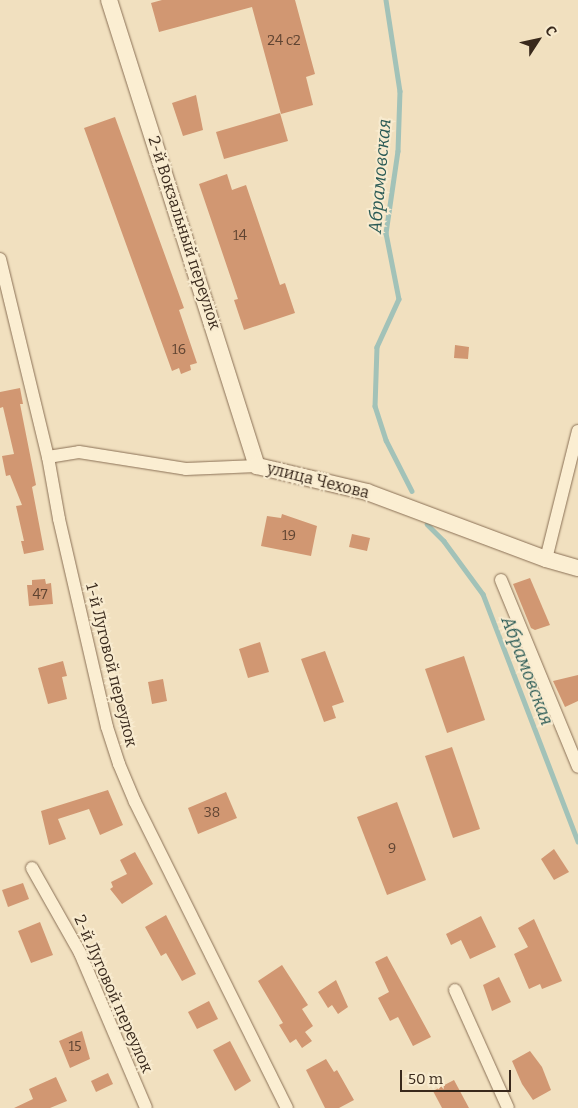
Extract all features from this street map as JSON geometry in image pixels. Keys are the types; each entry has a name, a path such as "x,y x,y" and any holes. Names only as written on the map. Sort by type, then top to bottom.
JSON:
{"street":[{"name":"2-й Вокзальный переулок","path":"109,0 257,466"},
{"name":"1-й Луговой переулок","path":"0,259 48,457 58,520 107,727 119,764 135,802 287,1108"},
{"path":"546,559 578,431"},
{"name":"улица Чехова","path":"48,457 79,452 186,469 257,466 367,492 546,559 578,568"},
{"path":"501,580 578,767"},
{"name":"2-й Луговой переулок","path":"32,868 80,953 146,1108"},
{"path":"455,990 508,1108"}],"building":[{"path":"162,0 295,0 315,74 306,77 313,105 281,114 252,7 159,32 151,3"},
{"path":"196,95 203,130 183,136 172,103"},
{"path":"280,113 288,141 224,159 216,132"},
{"path":"115,117 184,308 179,310 197,363 190,365 191,370 181,374 179,368 172,371 84,128"},
{"path":"227,174 232,190 246,185 280,285 285,283 295,313 244,330 234,300 238,299 199,184"},
{"path":"455,345 469,347 468,359 454,358"},
{"path":"20,388 23,404 20,404 36,485 32,487 44,550 24,554 21,541 24,541 16,506 22,505 10,475 6,476 2,456 14,454 3,407 0,408 0,392"},
{"path":"282,514 317,526 311,556 261,546 267,516 281,518"},
{"path":"352,534 370,538 367,551 349,547"},
{"path":"530,578 550,625 535,630 531,628 513,584"},
{"path":"45,579 46,584 51,583 53,604 29,606 27,585 32,585 32,580"},
{"path":"260,642 269,672 248,678 239,649"},
{"path":"325,651 344,702 332,706 336,718 324,722 301,659"},
{"path":"464,656 485,720 447,733 425,669"},
{"path":"63,661 67,676 62,677 67,699 48,704 38,668"},
{"path":"578,675 578,701 565,707 553,681"},
{"path":"163,679 167,701 152,704 148,682"},
{"path":"452,747 480,829 453,838 425,756"},
{"path":"108,790 123,825 100,835 89,809 58,819 66,839 49,845 41,811"},
{"path":"226,792 237,818 198,834 188,808"},
{"path":"397,802 426,880 387,895 357,817"},
{"path":"554,849 569,872 554,880 541,859"},
{"path":"135,852 153,884 122,904 110,889 113,887 111,882 127,874 120,860"},
{"path":"23,883 29,899 8,907 2,890"},
{"path":"166,915 196,974 182,981 166,953 161,956 145,927"},
{"path":"481,916 496,947 470,959 461,940 451,945 446,934"},
{"path":"534,919 562,981 542,989 540,984 529,989 514,954 528,947 518,928"},
{"path":"40,922 53,955 31,963 18,931"},
{"path":"387,956 431,1037 413,1046 398,1017 390,1021 378,998 389,992 375,962"},
{"path":"282,965 308,1005 302,1009 313,1026 305,1032 312,1041 302,1048 296,1039 290,1043 279,1025 283,1023 258,981"},
{"path":"499,977 511,1002 492,1011 483,985"},
{"path":"336,980 348,1007 338,1014 332,1005 328,1008 318,992"},
{"path":"209,1001 218,1019 197,1029 188,1012"},
{"path":"82,1031 90,1059 70,1068 59,1041"},
{"path":"230,1041 251,1081 235,1091 213,1050"},
{"path":"530,1051 542,1067 551,1090 533,1100 522,1084 512,1061"},
{"path":"326,1059 334,1072 337,1070 354,1100 339,1108 325,1108 306,1070"},
{"path":"108,1073 113,1084 96,1092 91,1081"},
{"path":"56,1077 67,1101 50,1108 14,1108 33,1099 29,1089"},
{"path":"454,1080 469,1108 442,1108 433,1091"}],"waterway":[{"name":"Абрамовская","path":"386,0 400,91 398,151 386,233 399,299 377,347 375,406 386,440 412,491"},
{"name":"Абрамовская","path":"427,524 444,541 483,594 578,841"}]}
